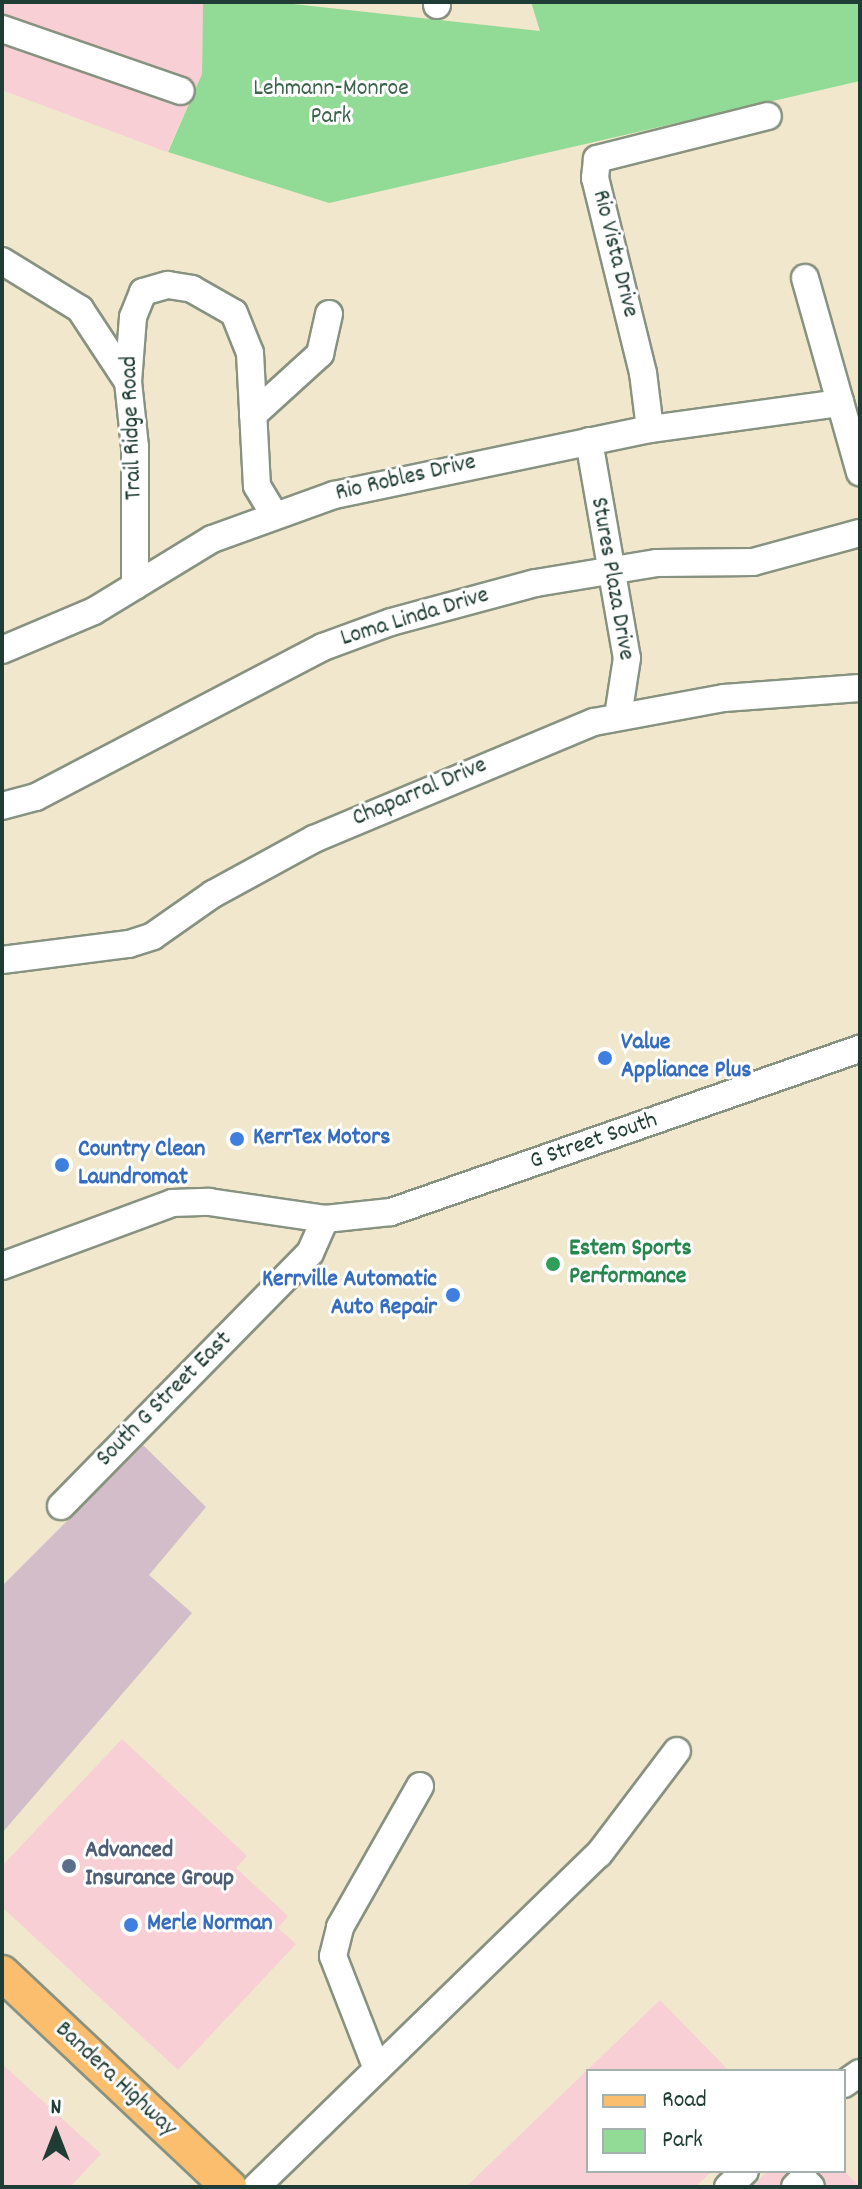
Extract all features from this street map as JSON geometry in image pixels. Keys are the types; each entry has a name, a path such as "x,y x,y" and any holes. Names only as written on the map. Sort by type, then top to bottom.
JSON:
{"main road":[{"name":"Bandera Highway","path":"2,1973 229,2187"}],"street":[{"path":"2,29 181,91"},
{"name":"Rio Vista Drive","path":"650,429 643,373 595,178 597,159 768,116"},
{"path":"2,261 80,309 128,382"},
{"path":"805,278 860,472"},
{"name":"Trail Ridge Road","path":"135,586 135,447 128,382 133,317 143,292 168,285 192,289 234,313 244,330 257,486 274,514"},
{"path":"253,415 320,354 329,314"},
{"name":"Rio Robles Drive","path":"2,650 69,624 191,549 274,514 453,467 650,429 840,403"},
{"name":"Stures Plaza Drive","path":"589,441 627,658 618,716"},
{"name":"Loma Linda Drive","path":"2,806 36,797 323,647 460,601 671,562 753,562 860,533"},
{"name":"Chaparral Drive","path":"2,960 129,944 153,936 213,894 314,839 560,733 618,716 724,698 860,688"},
{"name":"G Street South","path":"2,1266 172,1203 209,1202 325,1219 391,1212 860,1050"},
{"name":"South G Street East","path":"61,1506 310,1253 325,1219"},
{"path":"256,2187 599,1854 677,1751"},
{"path":"377,2069 333,1956 340,1927 420,1786"},
{"path":"728,2187 743,2173"},
{"path":"795,2187 803,2179 811,2187"}],"shaded area":[{"path":"2,2 203,2 202,74 167,152 2,90"},
{"path":"143,1445 206,1507 149,1575 192,1613 2,1833 2,1586"},
{"path":"122,1739 247,1856 236,1868 288,1916 278,1928 296,1944 178,2070 2,1907 2,1866"},
{"path":"660,2000 727,2069 588,2069"},
{"path":"2,2064 101,2154 70,2187 2,2187"},
{"path":"586,2071 586,2173 710,2173 695,2187 466,2187"},
{"path":"766,2173 846,2173 860,2187 751,2187"}],"green space":[{"name":"Lehmann-Monroe Park","path":"203,2 275,2 540,31 531,2 860,2 860,81 329,203 168,152 202,74"}],"place":[{"name":"Value Appliance Plus","path":"605,1058"},
{"name":"KerrTex Motors","path":"237,1139"},
{"name":"Country Clean Laundromat","path":"62,1165"},
{"name":"Estem Sports Performance","path":"553,1264"},
{"name":"Kerrville Automatic Auto Repair","path":"453,1295"},
{"name":"Advanced Insurance Group","path":"69,1866"},
{"name":"Merle Norman","path":"131,1925"}]}
